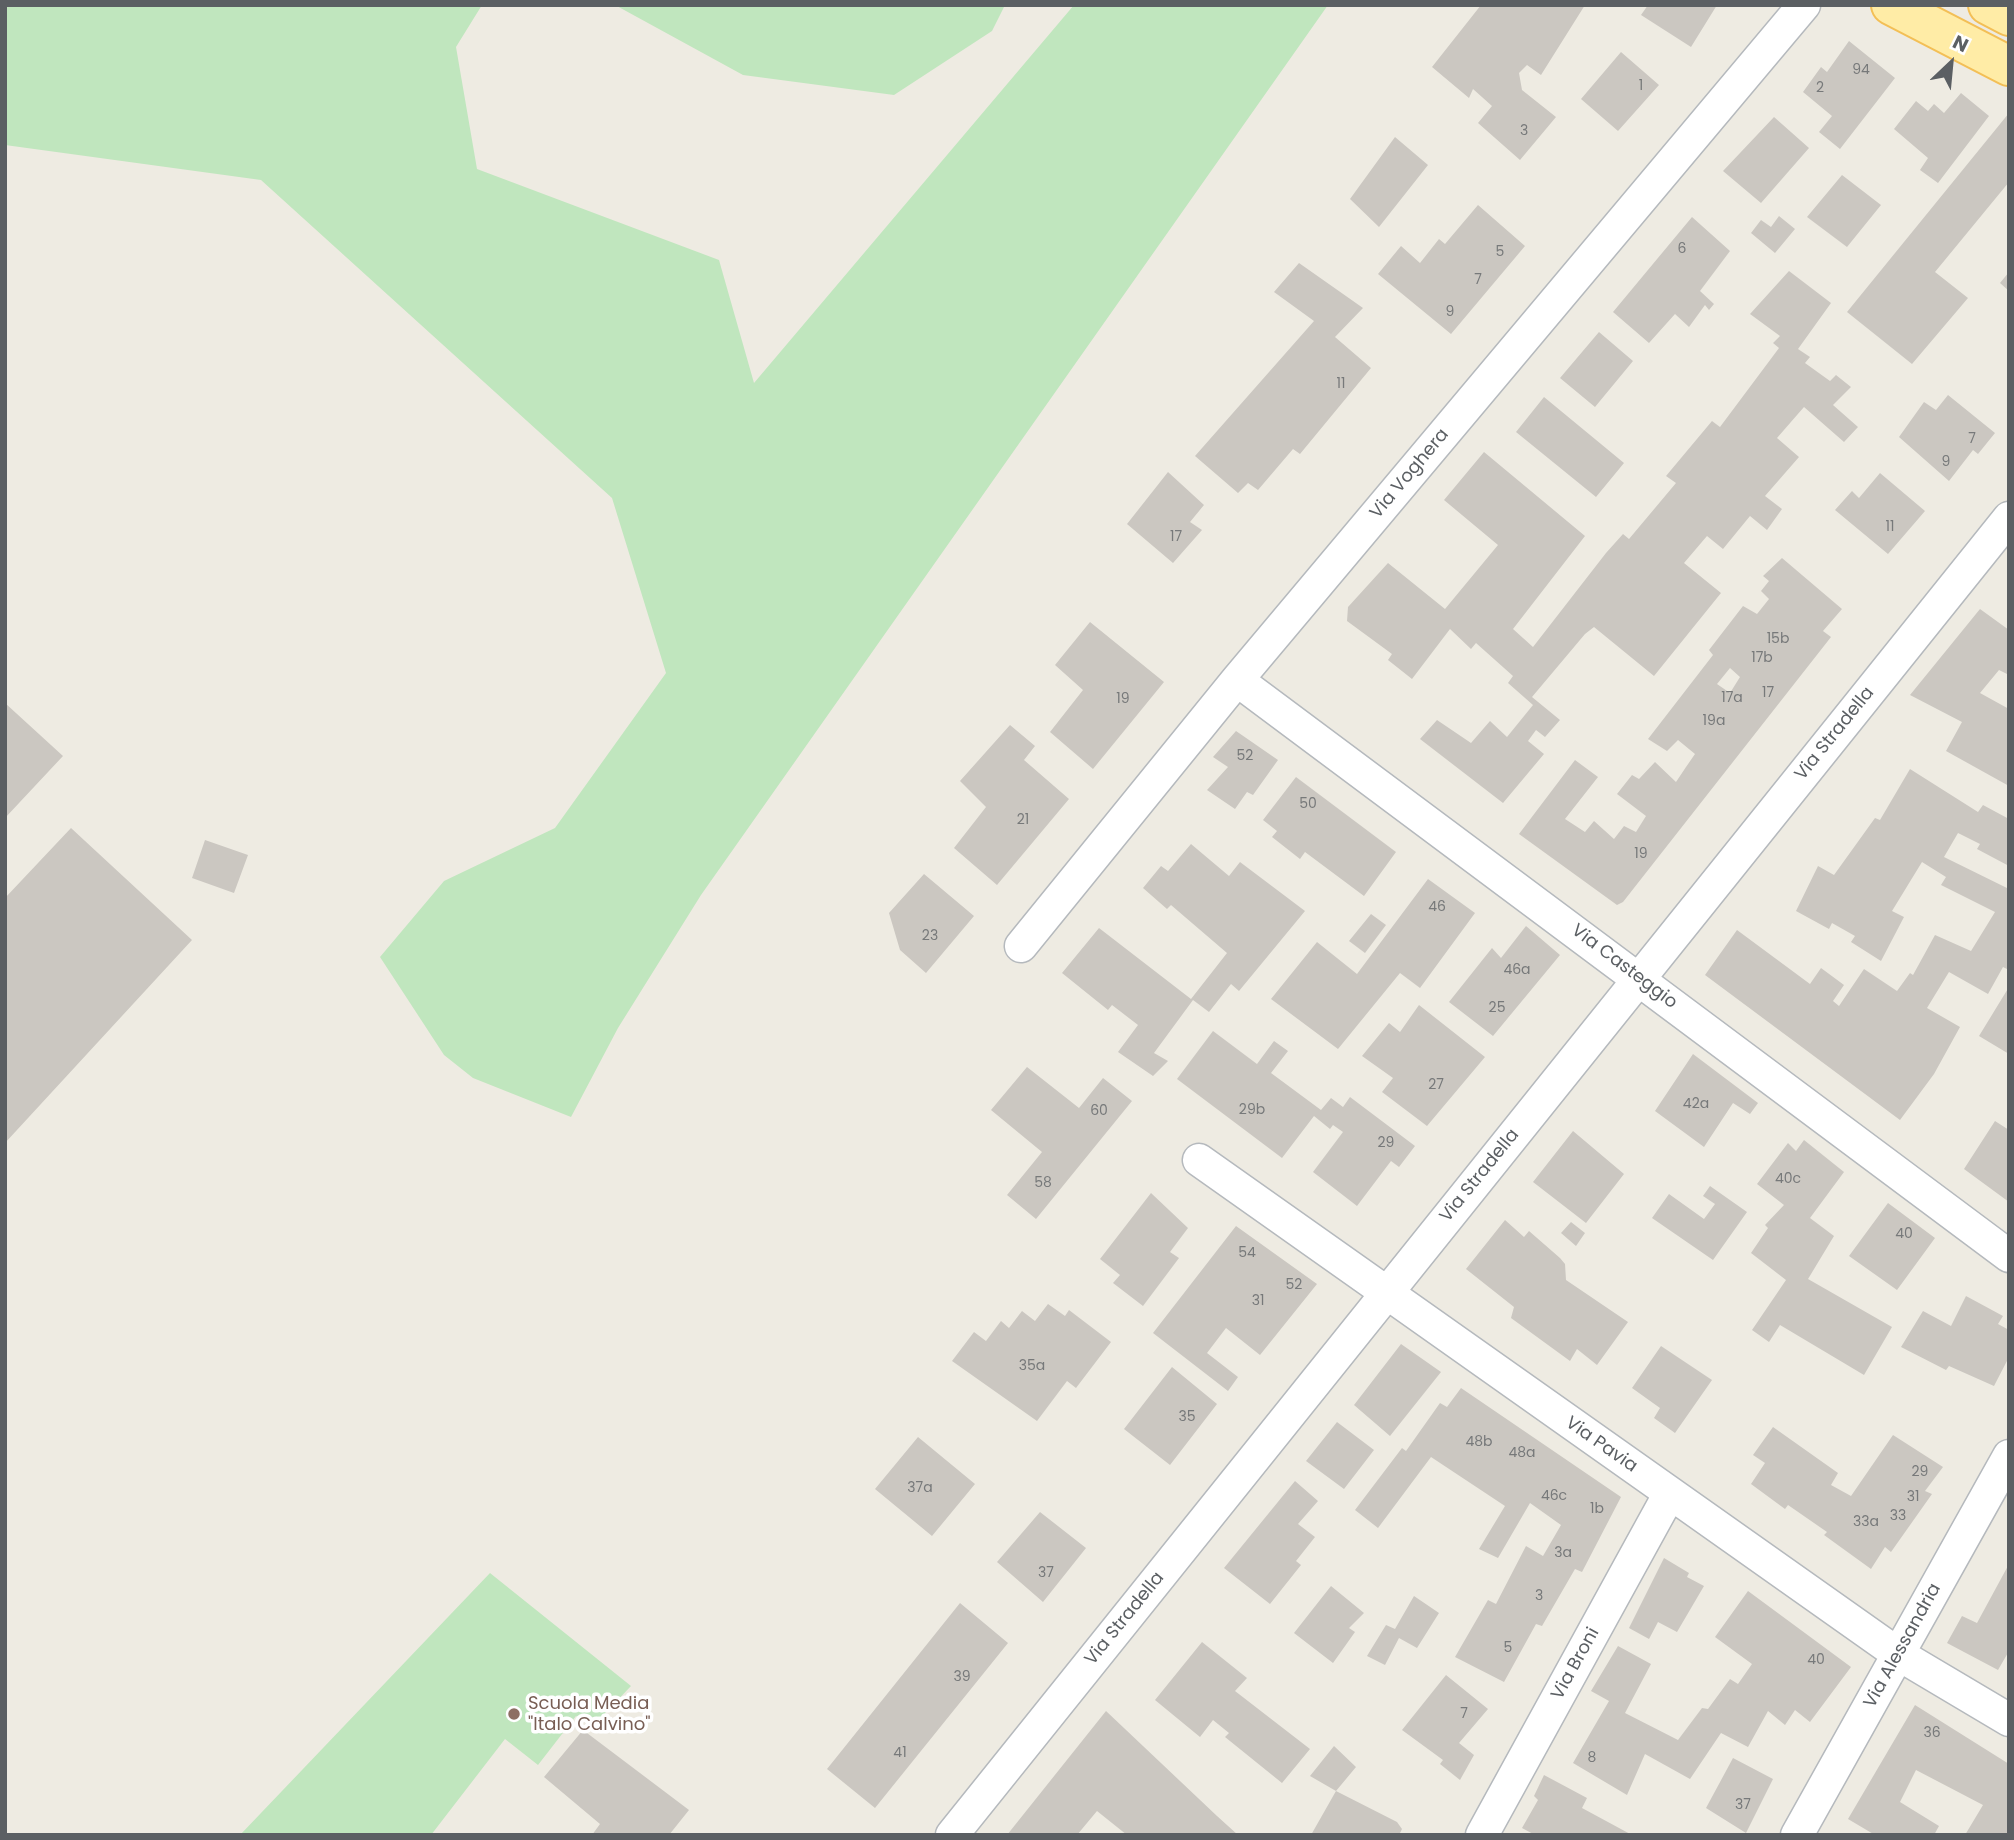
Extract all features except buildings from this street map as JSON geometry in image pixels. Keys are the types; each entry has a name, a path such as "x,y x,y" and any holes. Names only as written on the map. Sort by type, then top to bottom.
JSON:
{"main road":[{"path":"1891,5 2009,66"},
{"path":"1988,5 2009,16"}],"street":[{"name":"Via Voghera","path":"1021,946 1237,680 1804,5"},
{"name":"Via Stradella","path":"952,1835 2009,518"},
{"name":"Via Casteggio","path":"1237,680 2009,1256"},
{"name":"Via Pavia","path":"1199,1160 1898,1654 2009,1720"},
{"name":"Via Alessandria","path":"1797,1835 2009,1456"},
{"name":"Via Broni","path":"1482,1835 1670,1493"}],"green space":[{"path":"5,5 482,5 456,47 477,169 719,260 754,383 1074,5 1328,5 701,895 618,1028 571,1117 473,1078 444,1055 380,957 444,881 555,828 666,673 612,498 261,180 5,145"},
{"path":"615,5 1005,5 992,31 894,95 743,75"},
{"path":"490,1573 631,1686 594,1725 576,1716 538,1765 505,1739 431,1835 240,1835"}],"place":[{"name":"Scuola Media \"Italo Calvino\"","path":"514,1714"}]}
